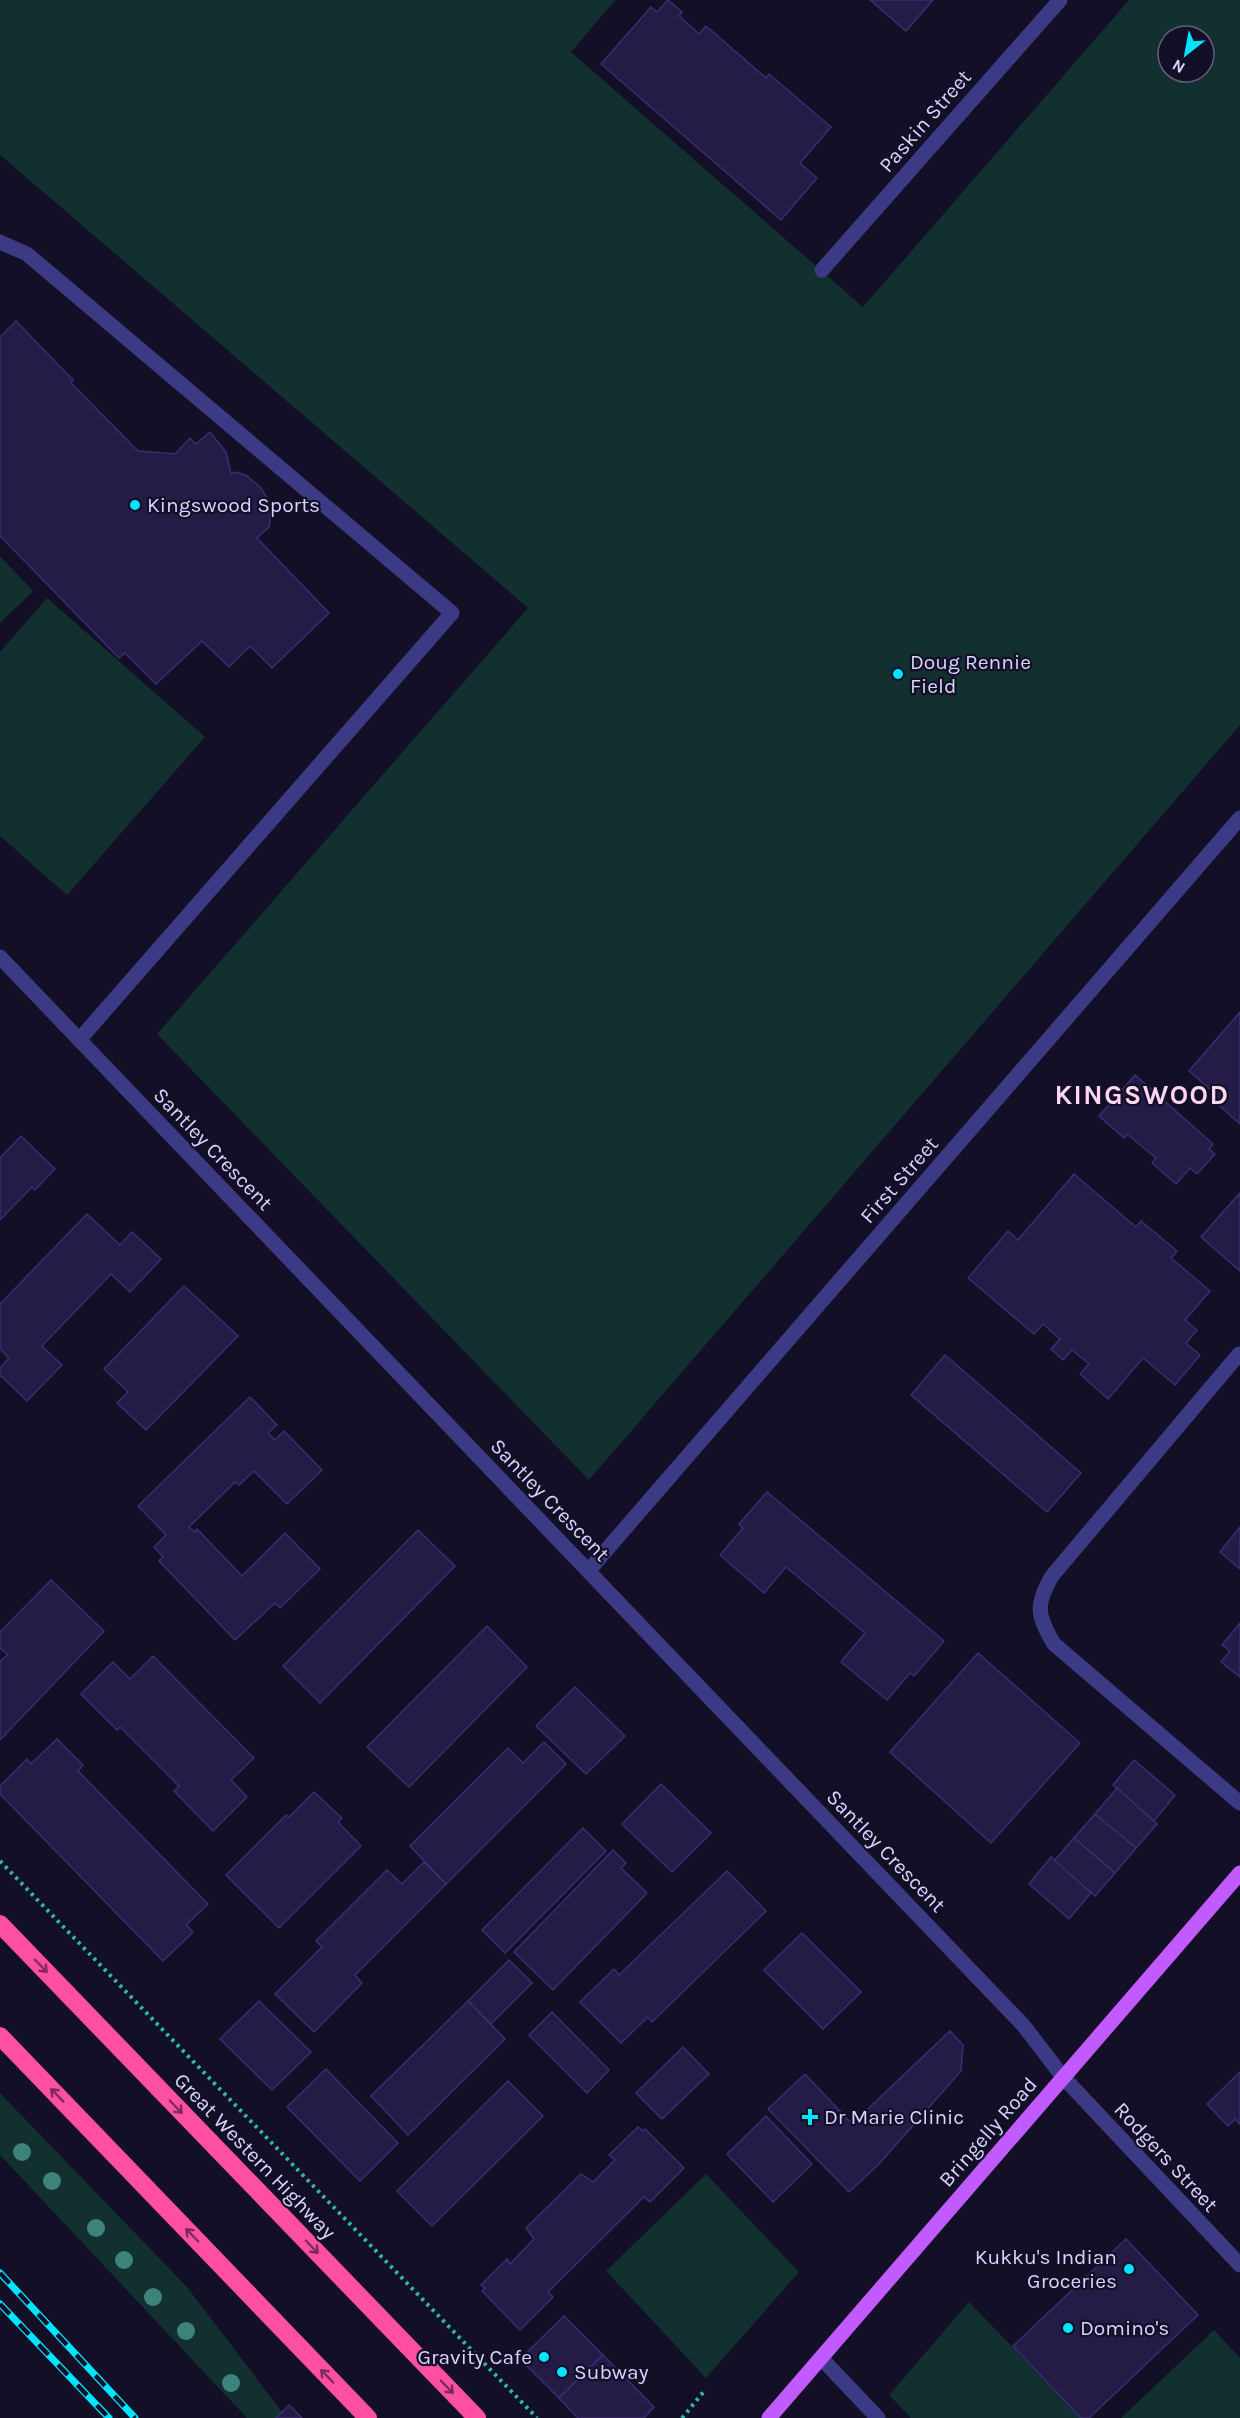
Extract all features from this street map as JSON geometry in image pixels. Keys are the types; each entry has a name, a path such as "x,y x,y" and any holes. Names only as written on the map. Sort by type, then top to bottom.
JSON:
{"highway":[{"name":"Great Western Highway","path":"0,1924 477,2418"},
{"path":"0,2036 368,2418"}],"main road":[{"name":"Bringelly Road","path":"769,2418 1240,1873"}],"street":[{"name":"Paskin Street","path":"822,270 1060,0"},
{"path":"0,242 27,254 452,612 79,1040"},
{"name":"First Street","path":"589,1570 1240,818"},
{"name":"Santley Crescent","path":"0,957 1024,2025 1063,2077"},
{"path":"1239,1354 1052,1576 1042,1593 1038,1610 1054,1644 1240,1803"},
{"name":"Rodgers Street","path":"1063,2077 1240,2265"},
{"path":"820,2358 878,2418"}],"path":[{"path":"0,1861 537,2418"},
{"path":"682,2418 706,2389"}],"green space":[{"path":"0,0 615,0 571,52 863,307 1129,0 1240,0 1240,725 589,1480 157,1034 528,608 0,155"},
{"path":"0,556 33,591 0,623"},
{"path":"47,598 205,737 67,895 0,836 0,652"},
{"path":"0,2093 187,2287 282,2412 276,2418 247,2418 0,2155"},
{"path":"706,2174 799,2272 706,2378 606,2271"},
{"path":"969,2302 1081,2418 911,2418 889,2395"},
{"path":"1214,2330 1240,2358 1240,2418 1121,2418"}],"building":[{"path":"668,0 682,12 679,16 699,34 706,26 766,78 769,74 831,127 800,163 817,178 781,220 601,64 651,7 657,12"},
{"path":"870,0 933,0 906,31"},
{"name":"Kingswood Sports","path":"16,321 73,380 71,383 138,451 175,454 190,438 196,444 210,432 226,452 231,474 237,472 247,476 261,488 269,502 270,522 269,527 257,538 329,613 272,668 250,646 229,667 202,641 156,684 125,653 119,658 0,536 0,337"},
{"path":"1240,1012 1240,1124 1216,1103 1220,1098 1189,1071"},
{"path":"1135,1075 1213,1144 1209,1149 1215,1154 1197,1174 1190,1168 1176,1184 1152,1163 1156,1158 1127,1134 1124,1138 1099,1116"},
{"path":"21,1136 55,1169 35,1190 32,1187 0,1220 0,1158"},
{"path":"1074,1174 1136,1227 1141,1221 1177,1251 1171,1258 1210,1291 1185,1320 1197,1330 1186,1343 1200,1355 1175,1385 1143,1358 1108,1399 1080,1374 1089,1364 1072,1350 1063,1360 1051,1349 1060,1339 1043,1324 1034,1334 968,1278 1008,1231 1018,1240"},
{"path":"1240,1193 1240,1271 1201,1237"},
{"path":"87,1214 120,1245 132,1232 161,1259 130,1292 111,1274 42,1346 62,1365 27,1401 0,1375 0,1368 9,1358 0,1349 0,1304"},
{"path":"184,1286 238,1336 146,1430 117,1403 128,1392 104,1369"},
{"path":"945,1355 1081,1473 1047,1512 911,1395"},
{"path":"250,1397 277,1425 268,1433 275,1440 284,1431 322,1470 287,1504 254,1471 239,1485 235,1482 189,1527 195,1532 197,1529 242,1576 285,1533 320,1569 280,1608 275,1603 235,1640 159,1561 163,1557 154,1547 166,1535 138,1506"},
{"path":"767,1492 944,1641 914,1676 910,1673 887,1700 841,1662 865,1633 786,1567 764,1593 720,1555 743,1528 739,1524"},
{"path":"1240,1527 1240,1569 1220,1552"},
{"path":"418,1530 455,1566 320,1703 283,1666"},
{"path":"51,1580 104,1631 0,1740 0,1661 8,1655 0,1648 0,1632"},
{"path":"1240,1623 1240,1677 1221,1662 1230,1651 1222,1645"},
{"path":"487,1626 527,1667 409,1787 367,1747"},
{"path":"978,1653 1080,1743 991,1843 890,1752"},
{"path":"153,1656 254,1758 231,1780 247,1797 213,1831 174,1791 179,1786 120,1727 117,1730 81,1694 113,1662 130,1679"},
{"path":"575,1687 625,1736 586,1774 536,1726"},
{"path":"57,1739 83,1765 78,1771 208,1904 186,1925 193,1932 163,1961 0,1794 0,1786 27,1759 31,1764"},
{"path":"544,1742 566,1764 446,1884 410,1846 508,1748 523,1763"},
{"path":"1134,1760 1175,1795 1154,1821 1113,1785"},
{"path":"661,1784 711,1833 672,1872 622,1824"},
{"path":"1117,1788 1157,1824 1136,1848 1095,1814"},
{"path":"314,1792 342,1818 338,1822 361,1846 279,1928 226,1875 286,1815 289,1817"},
{"path":"1095,1814 1136,1848 1115,1873 1074,1838"},
{"path":"583,1828 606,1851 505,1953 482,1930"},
{"path":"1074,1838 1115,1873 1095,1896 1054,1861"},
{"path":"613,1850 626,1863 621,1868 647,1893 553,1990 514,1952"},
{"path":"1051,1857 1091,1893 1069,1919 1029,1884"},
{"path":"424,1862 446,1884 355,1975 362,1983 314,2032 275,1994 322,1947 316,1941 387,1870 402,1884"},
{"path":"727,1871 766,1911 652,2022 648,2017 621,2043 580,2002 614,1969 619,1975"},
{"path":"802,1933 861,1992 823,2029 764,1970"},
{"path":"509,1960 532,1983 491,2024 468,2001"},
{"path":"259,2001 311,2052 272,2090 220,2039"},
{"path":"468,2001 505,2039 408,2135 371,2096"},
{"path":"552,2012 609,2070 587,2093 529,2035"},
{"name":"Dr Marie Clinic","path":"950,2031 963,2045 961,2071 879,2164 849,2192 768,2109 805,2074 852,2124"},
{"path":"683,2047 709,2074 662,2119 636,2093"},
{"path":"326,2069 398,2143 360,2181 287,2107"},
{"path":"1240,2072 1240,2124 1235,2119 1228,2126 1207,2104"},
{"path":"508,2081 543,2116 432,2226 397,2191"},
{"path":"766,2116 812,2164 773,2202 727,2154"},
{"path":"638,2127 643,2131 645,2129 684,2168 650,2202 644,2197 548,2292 553,2297 520,2330 482,2291 485,2288 481,2285 507,2259 510,2264 534,2239 526,2228 581,2174 593,2182 615,2160 609,2155"},
{"path":"1126,2239 1198,2315 1089,2418 1081,2418 1013,2346"},
{"path":"564,2316 603,2355 559,2398 520,2359"},
{"path":"603,2355 654,2407 644,2418 578,2418 559,2398"},
{"path":"289,2405 302,2418 276,2418"}],"railway":[{"path":"0,2273 135,2418"},
{"path":"0,2304 109,2418"}],"place":[{"name":"Kingswood Sports","path":"135,505"},
{"name":"Doug Rennie Field","path":"898,674"},
{"name":"Dr Marie Clinic","path":"810,2117"},
{"name":"Kukku's Indian Groceries","path":"1129,2269"},
{"name":"Domino's","path":"1068,2328"},
{"name":"Gravity Cafe","path":"544,2357"},
{"name":"Subway","path":"562,2372"}],"district":[{"name":"KINGSWOOD","path":"1142,1095"}]}
